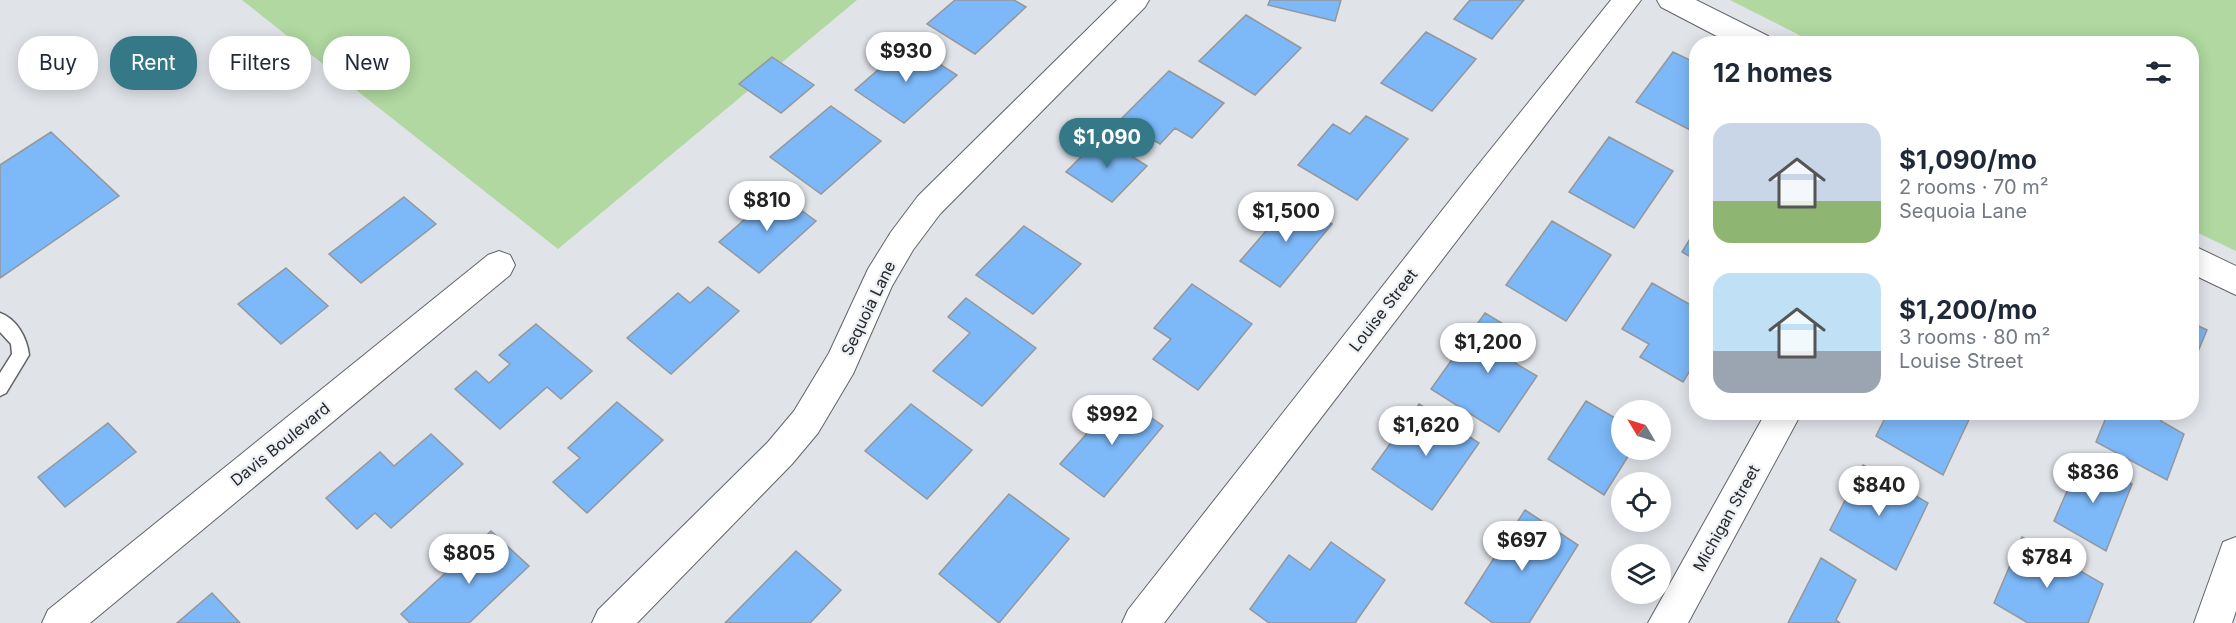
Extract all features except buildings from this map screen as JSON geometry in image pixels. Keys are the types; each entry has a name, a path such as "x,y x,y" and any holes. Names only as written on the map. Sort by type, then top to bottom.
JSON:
{"street":[{"name":"Sequoia Lane","path":"611,623 780,453 806,423 841,363 879,279 902,240 929,205 1135,0"},
{"name":"Louise Street","path":"1141,623 1477,189 1627,0"},
{"path":"1671,0 1742,36"},
{"path":"2199,262 2236,281"},
{"name":"Davis Boulevard","path":"61,623 500,265"},
{"name":"Michigan Street","path":"1667,623 1781,420"},
{"path":"2213,623 2236,555"}],"lane":[{"path":"0,320 19,341 21,355 0,388"}],"green space":[{"path":"242,0 857,0 558,249 356,90 410,90 410,36 323,36 323,64 311,54 311,36 288,36"},
{"path":"1730,0 2236,0 2236,251 2199,233 2199,36 1801,36"}]}
